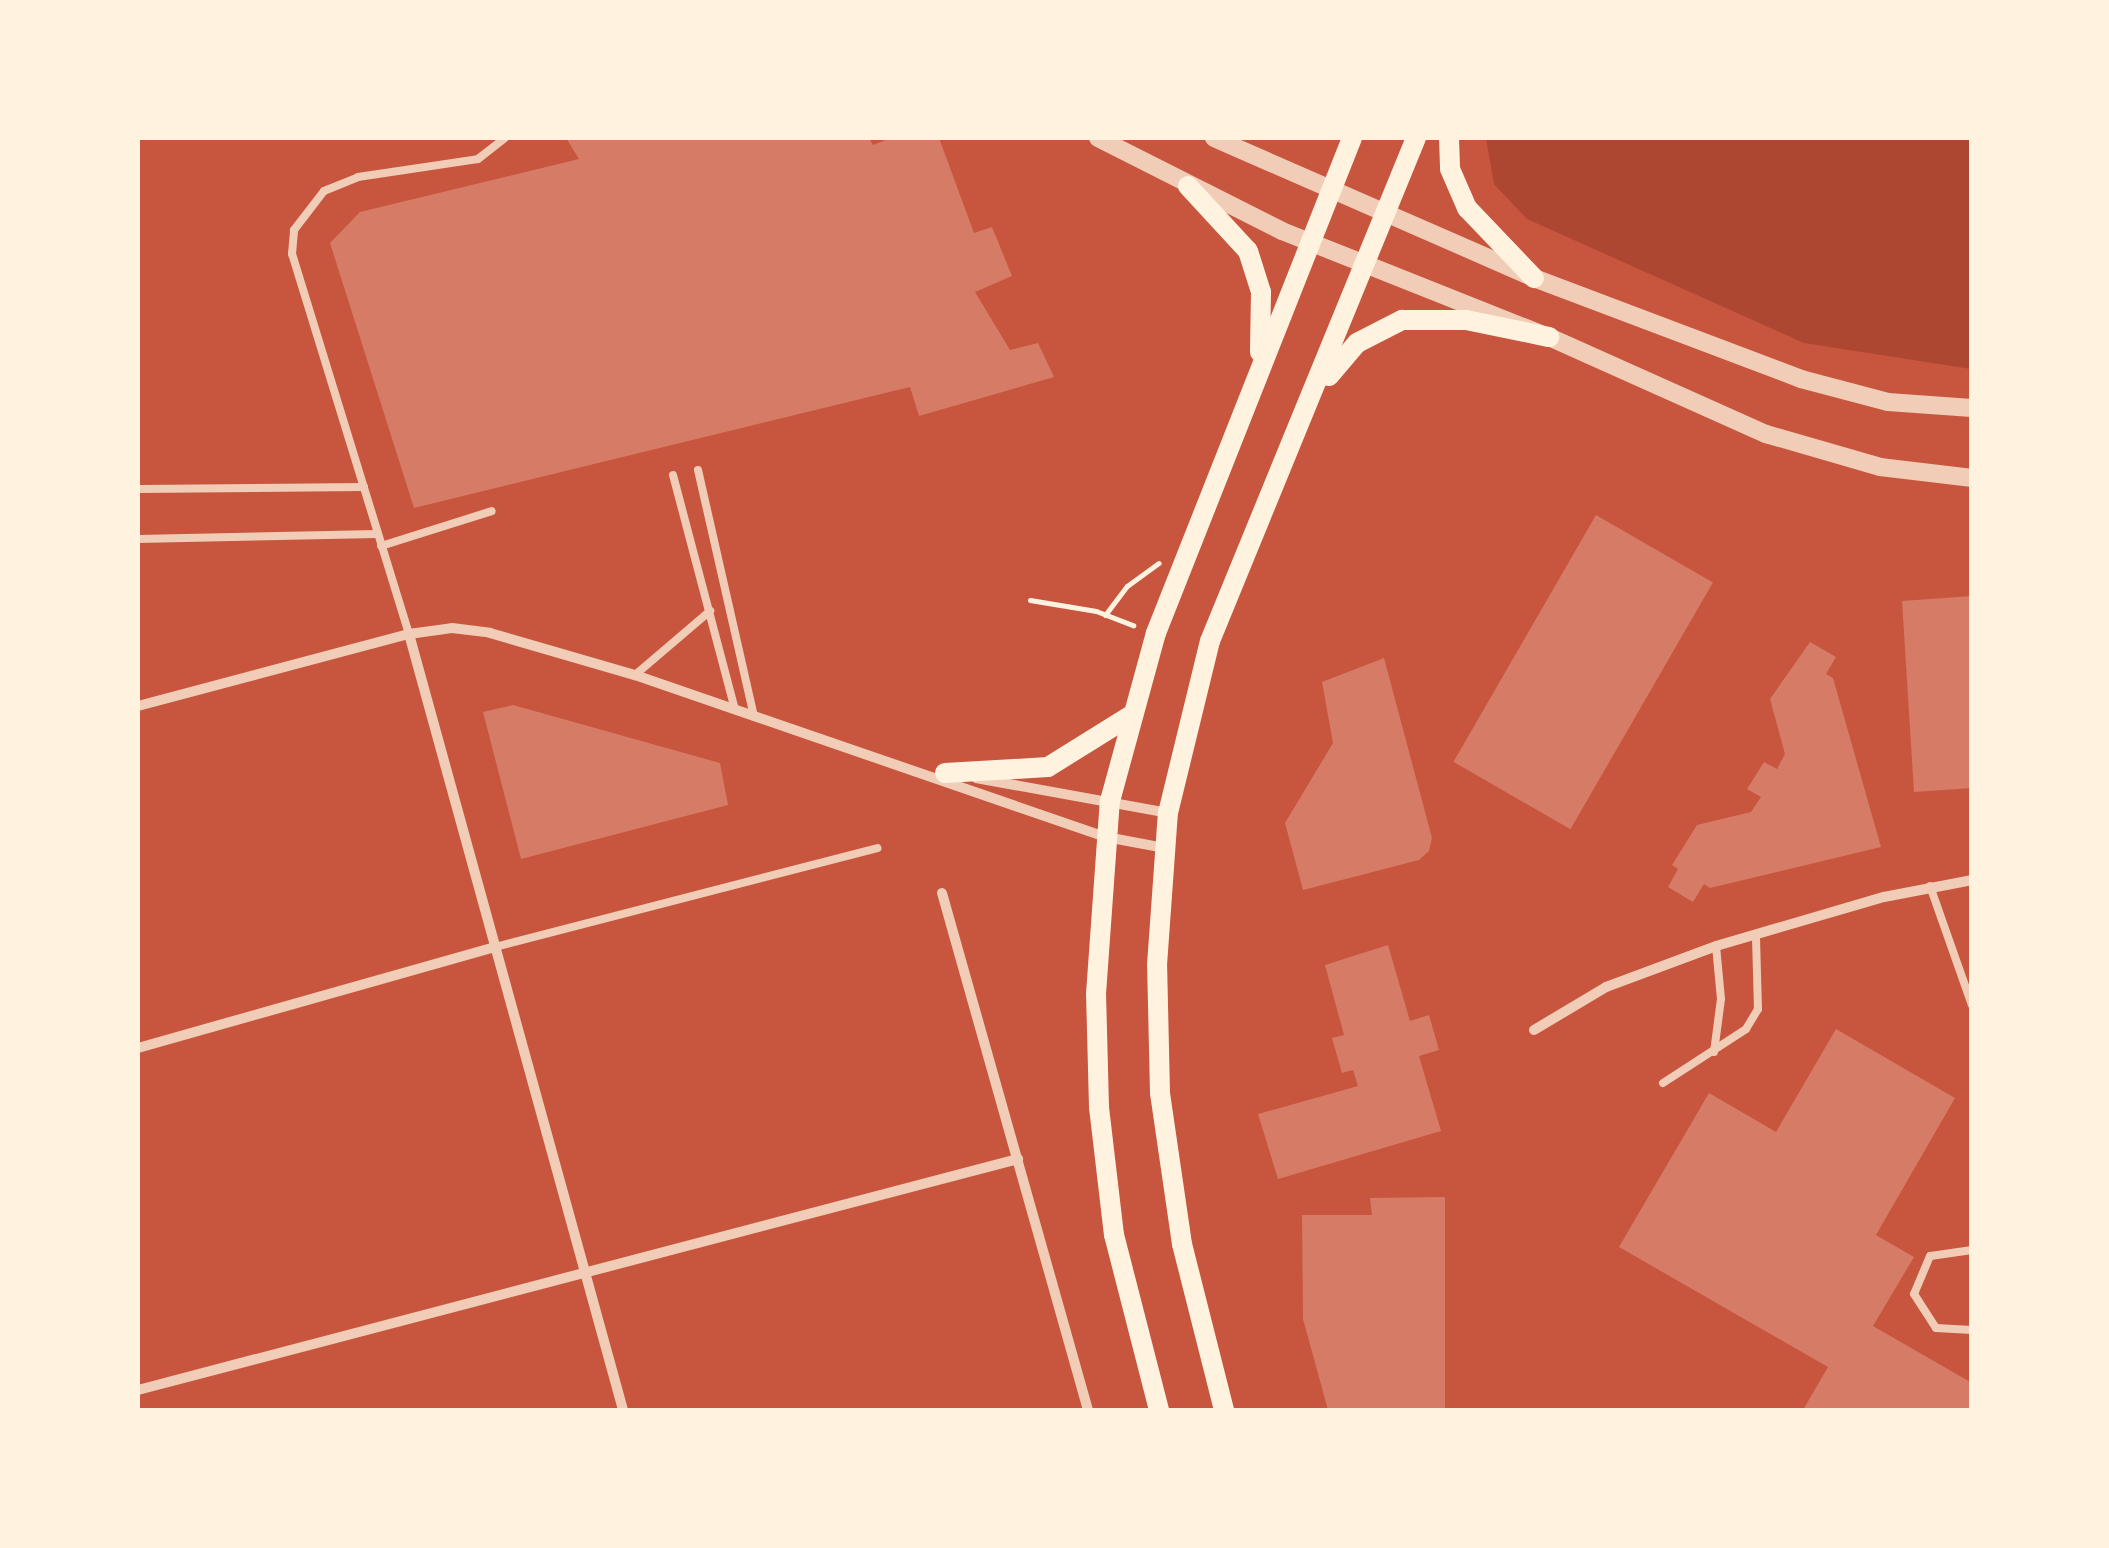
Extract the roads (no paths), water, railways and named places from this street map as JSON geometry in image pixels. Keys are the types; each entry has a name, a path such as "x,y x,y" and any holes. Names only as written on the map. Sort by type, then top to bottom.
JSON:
{"main road":[{"path":"1158,1410 1120,1267 1103,1157 1096,1010 1110,801 1130,716 1184,556 1352,138"},
{"path":"1224,1410 1194,1296 1164,1138 1156,1007 1168,813 1210,641 1313,398 1416,138"},
{"path":"1450,138 1450,169 1467,208 1534,278"},
{"path":"1188,186 1232,228 1252,259 1262,301 1259,364"},
{"path":"1313,398 1357,344 1402,320 1466,320 1549,337"},
{"path":"945,773 1048,768 1130,716"}],"street":[{"path":"1098,138 1188,186 1312,242 1549,337 1811,450 1880,467 1972,478"},
{"path":"1214,138 1534,278 1840,392 1972,408"},
{"path":"138,706 409,634 452,628 490,633 635,675 1106,837 1164,848"},
{"path":"409,634 588,1271 623,1410"},
{"path":"916,770 1168,813"},
{"path":"1534,1030 1606,986 1716,946 1930,886 1972,880"},
{"path":"942,893 1088,1410"},
{"path":"138,1048 495,947"},
{"path":"138,1390 1018,1159"}],"lane":[{"path":"409,634 292,254 294,230 324,191 358,177 478,158 505,138"},
{"path":"698,470 754,717"},
{"path":"672,475 735,710"},
{"path":"138,489 364,487"},
{"path":"380,546 492,511"},
{"path":"138,539 377,534"},
{"path":"635,675 710,611"},
{"path":"495,947 877,848"},
{"path":"1930,886 1972,1005"},
{"path":"1663,1082 1746,1029 1758,1009 1756,936"},
{"path":"1714,1052 1721,999 1716,946"},
{"path":"1972,1250 1930,1256 1914,1294 1936,1328 1972,1330"}]}
